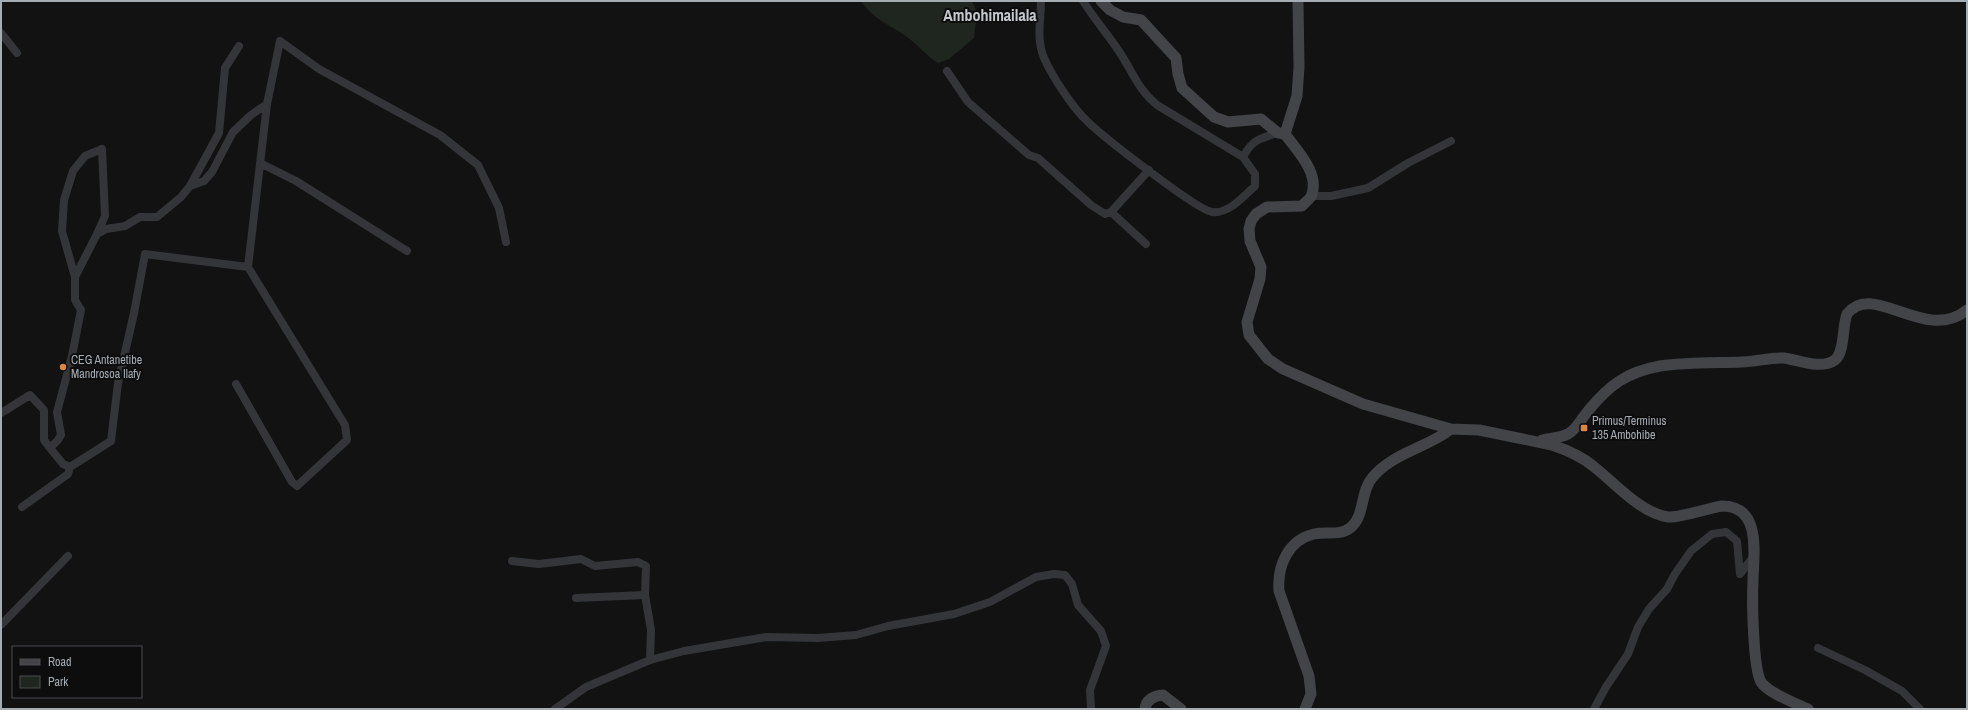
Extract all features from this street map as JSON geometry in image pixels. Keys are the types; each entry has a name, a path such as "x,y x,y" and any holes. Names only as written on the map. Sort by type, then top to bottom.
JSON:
{"street":[{"path":"1041,1 1038,33 1043,57 1060,87 1086,120 1149,170 1197,205 1212,212 1226,210 1255,186 1255,174 1243,157 1157,105 1146,96 1133,78 1116,47 1097,24 1083,1"},
{"path":"1101,1 1110,10 1123,17 1142,20 1176,58 1182,88 1214,117 1228,122 1261,119 1281,134 1312,173 1314,183 1312,196 1302,206 1267,207 1256,214 1251,221 1249,229 1250,241 1261,267 1260,279 1247,322 1249,335 1268,359 1283,369 1363,404 1451,429 1479,430 1563,448 1583,459 1626,495 1664,516 1674,517 1722,506 1735,508 1745,515 1749,520 1752,529 1755,556 1752,608 1759,679 1769,689 1808,709"},
{"path":"1281,134 1297,96 1298,1"},
{"path":"1,33 17,53"},
{"path":"236,384 292,482 297,486 347,440 345,425 248,267 268,104 280,41 319,69 440,135 478,165 499,208 506,242"},
{"path":"97,234 106,229 125,226 140,217 157,216 181,198 190,186 219,133 225,68 239,46"},
{"path":"947,71 968,102 1029,155 1038,158 1091,205 1105,214 1111,212 1149,170"},
{"path":"190,186 204,181 212,172 233,132 251,115 268,104"},
{"path":"1243,157 1249,146 1255,142 1281,134"},
{"path":"1312,196 1331,196 1368,188 1408,163 1450,141"},
{"path":"50,448 61,435 57,412 72,356 82,310 75,300 75,277 62,231 64,200 73,171 85,156 102,149 105,216 75,277"},
{"path":"260,163 296,181 407,251"},
{"path":"1111,212 1146,244"},
{"path":"22,507 68,474 70,467 111,441 118,383 134,313 145,254 248,267"},
{"path":"1535,441 1562,437 1573,431 1606,390 1629,375 1642,370 1692,362 1743,362 1774,358 1794,359 1818,364 1826,364 1838,356 1847,314 1859,306 1872,304 1928,320 1938,321 1950,320 1967,310"},
{"path":"1,413 30,395 44,410 44,440 63,464 70,467"},
{"path":"1304,709 1311,694 1309,676 1279,591 1278,578 1282,561 1305,537 1315,534 1335,533 1349,529 1357,519 1365,489 1372,477 1391,461 1439,438 1451,429"},
{"path":"1594,709 1606,687 1628,654 1638,627 1649,609 1667,589 1675,574 1692,551 1712,534 1726,532 1737,541 1740,574 1755,556"},
{"path":"1,625 68,556"},
{"path":"512,561 539,564 581,559 595,566 638,562 646,566 645,595 651,630 650,660"},
{"path":"555,709 586,687 650,660 704,647 766,637 818,638 856,635 888,626 954,614 990,602 1036,577 1054,574 1065,575 1072,584 1078,605 1102,631 1106,646 1090,690 1091,709"},
{"path":"576,598 645,595"},
{"path":"1818,648 1865,670 1902,691 1920,709"},
{"path":"1145,709 1145,704 1150,699 1163,695 1181,709"}],"green space":[{"path":"861,1 972,1 977,13 974,38 949,59 938,63 911,40 872,14"}],"place":[{"name":"CEG Antanetibe Mandrosoa Ilafy","path":"63,367"},
{"name":"Primus/Terminus 135 Ambohibe","path":"1584,428"}],"district":[{"name":"Ambohimailala","path":"990,15"}]}
